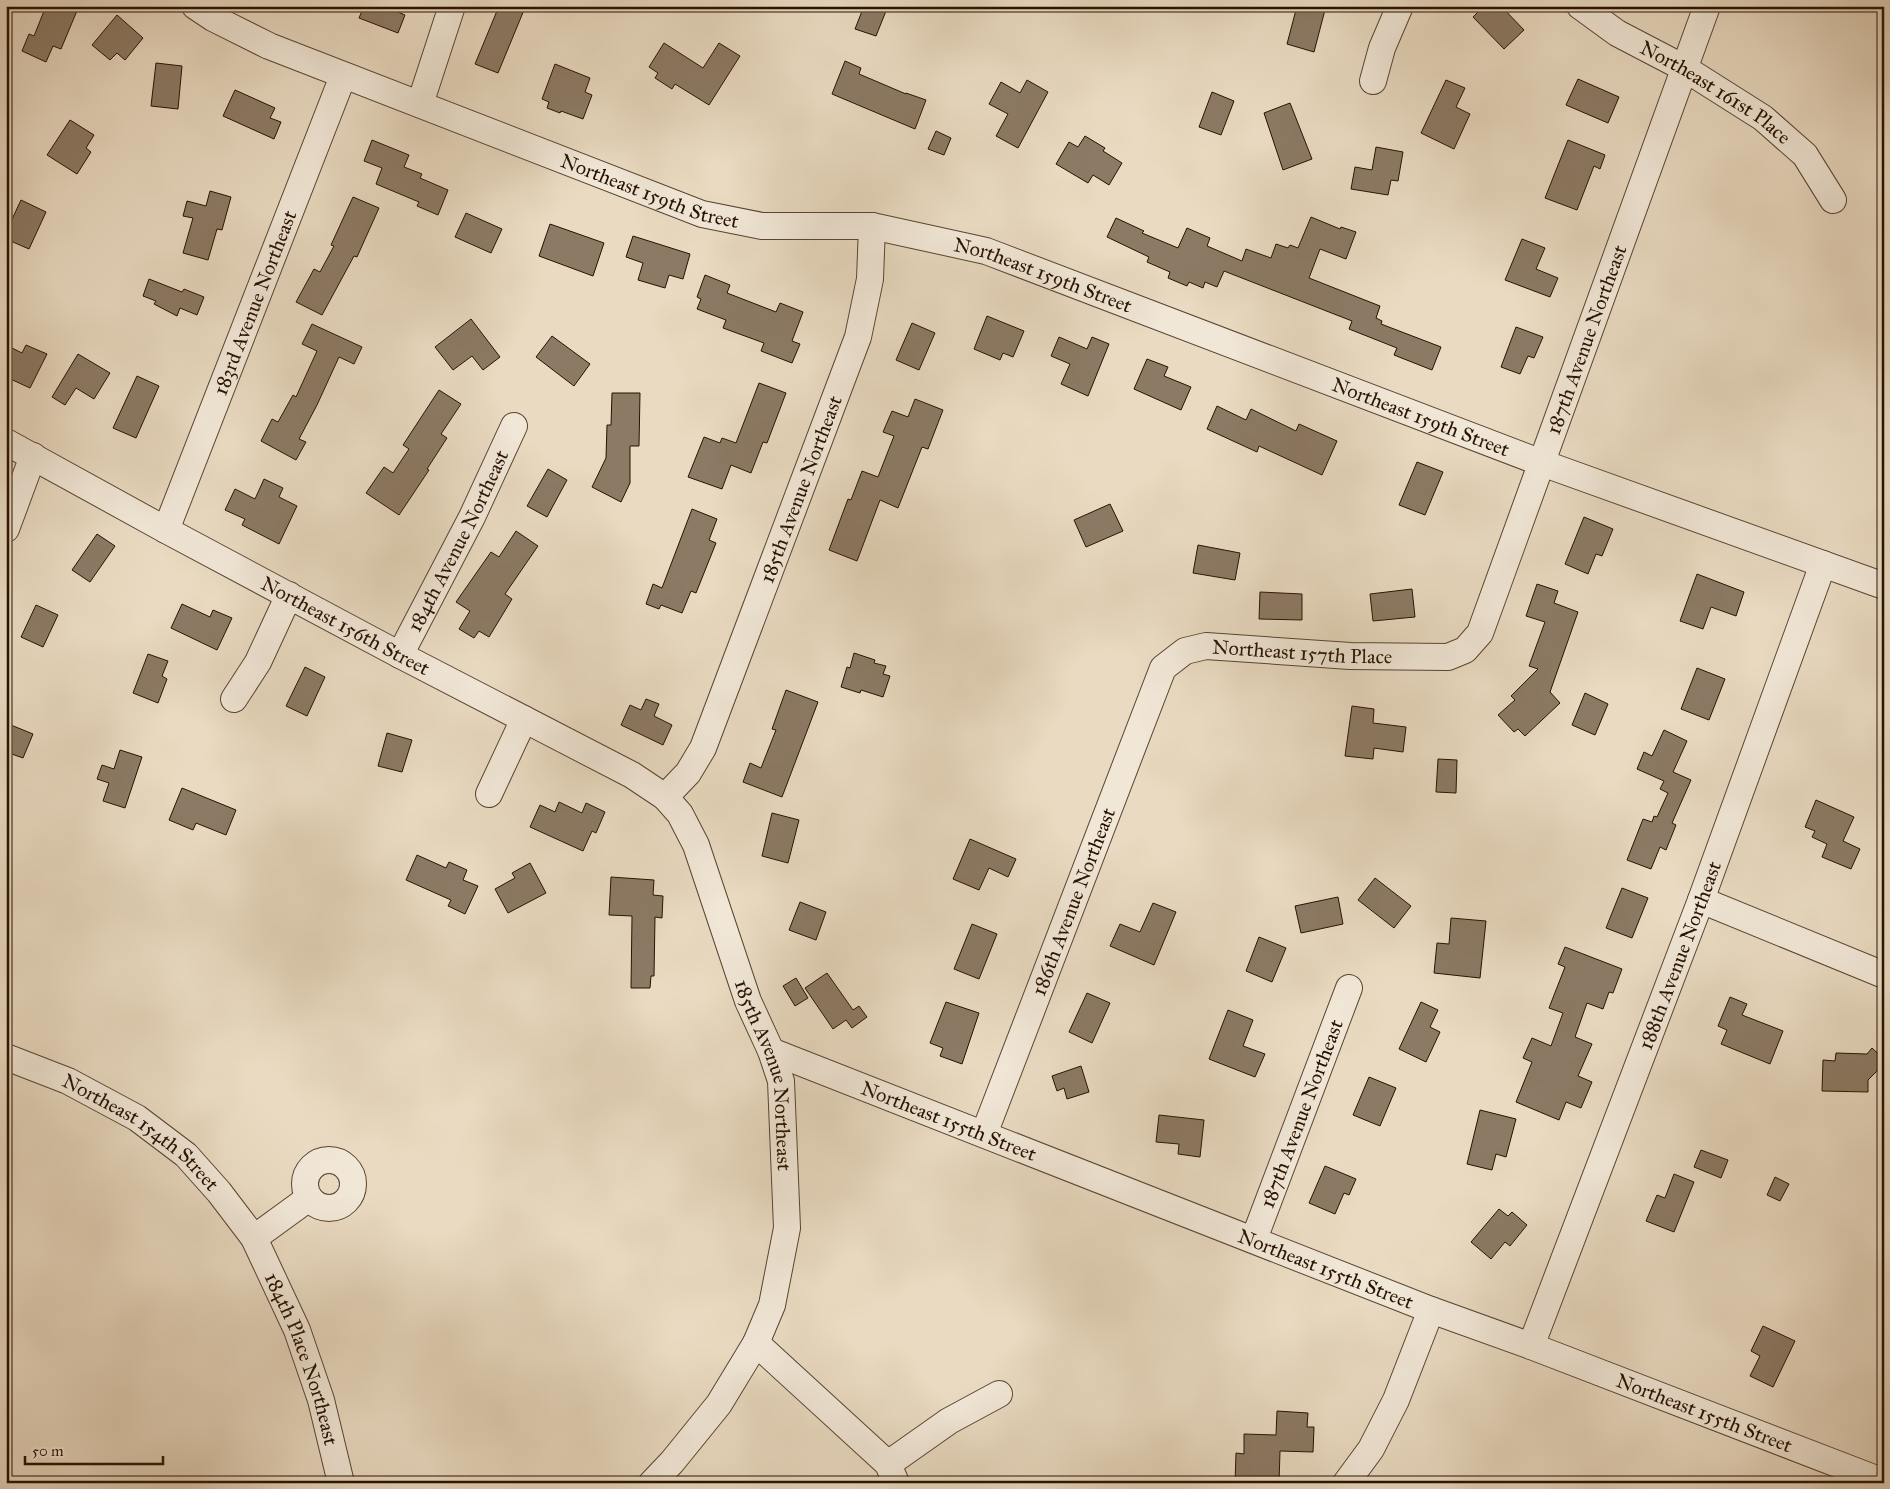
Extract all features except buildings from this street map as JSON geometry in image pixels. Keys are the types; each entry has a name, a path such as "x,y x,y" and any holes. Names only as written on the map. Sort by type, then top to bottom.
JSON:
{"street":[{"name":"Northeast 159th Street","path":"195,6 213,18 268,46 702,214 762,226 872,226 986,251 1542,464 1884,586"},
{"path":"420,104 452,6"},
{"path":"1373,82 1382,48 1400,6"},
{"name":"Northeast 161st Place","path":"1580,6 1617,33 1684,68 1763,118 1805,154 1834,200"},
{"name":"187th Avenue Northeast","path":"1448,657 1465,650 1480,633 1707,6"},
{"name":"183rd Avenue Northeast","path":"166,530 343,76"},
{"name":"185th Avenue Northeast","path":"652,1483 672,1462 719,1404 756,1343 772,1305 787,1228 781,1081 771,1051 748,1001 696,845 672,806 703,748 858,337 870,279 872,226"},
{"name":"184th Avenue Northeast","path":"400,655 472,517 514,426"},
{"name":"Northeast 156th Street","path":"6,442 400,655 632,775 672,806"},
{"path":"6,529 33,456"},
{"name":"188th Avenue Northeast","path":"1531,1346 1701,900 1823,564"},
{"path":"234,698 258,662 289,595"},
{"name":"Northeast 157th Place","path":"1163,668 1185,651 1206,646 1350,656 1448,657"},
{"name":"186th Avenue Northeast","path":"984,1134 1163,668"},
{"path":"489,794 524,719"},
{"path":"1701,900 1884,975"},
{"name":"187th Avenue Northeast","path":"1254,1240 1349,988"},
{"name":"Northeast 155th Street","path":"771,1051 1430,1310 1531,1346 1884,1482"},
{"name":"Northeast 154th Street","path":"6,1057 68,1081 137,1118 186,1155 219,1192 254,1238"},
{"path":"254,1238 309,1198"},
{"name":"184th Place Northeast","path":"254,1238 297,1330 321,1400 341,1483"},
{"path":"1346,1483 1371,1449 1396,1400 1430,1310"},
{"path":"756,1343 892,1473 949,1421 999,1394"}]}
